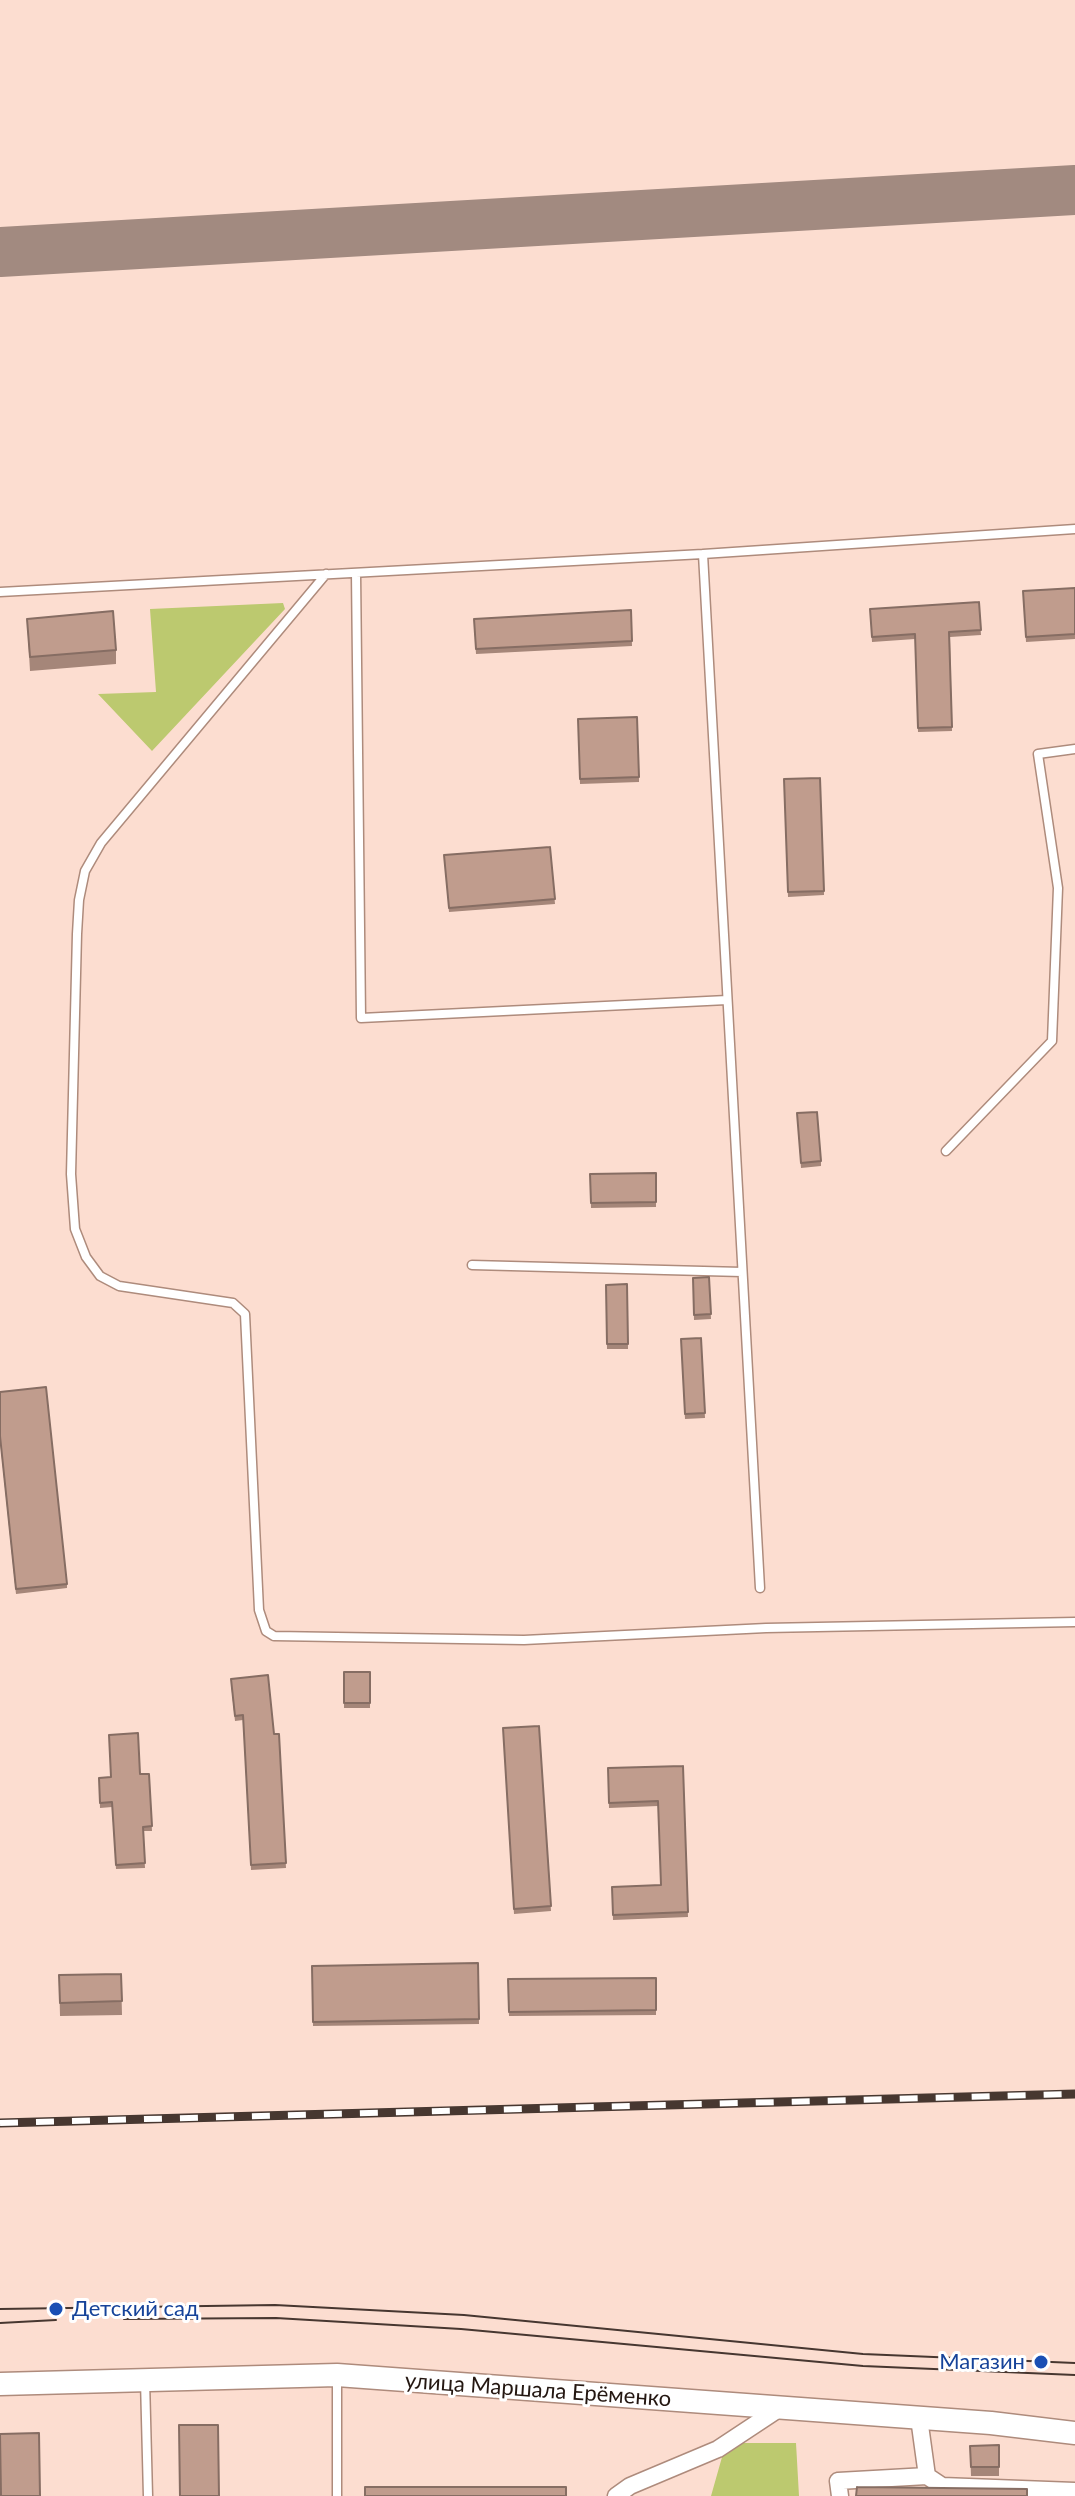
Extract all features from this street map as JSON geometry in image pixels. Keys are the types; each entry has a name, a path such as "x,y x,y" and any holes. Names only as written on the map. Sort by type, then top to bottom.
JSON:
{"main road":[{"name":"улица Маршала Ерёменко","path":"0,2384 337,2375 919,2418 1075,2433"}],"street":[{"path":"616,2496 630,2486 718,2449 780,2408"},
{"path":"919,2418 927,2476"},
{"path":"840,2496 838,2481 927,2476 942,2486 1042,2493 1075,2491"}],"lane":[{"path":"0,592 703,554 1075,529"},
{"path":"703,554 760,1588"},
{"path":"356,573 361,1018 727,1000"},
{"path":"326,574 101,843 85,871 77,923 71,1174 75,1229 86,1257 100,1276 119,1286 233,1303 245,1314 259,1610 266,1631 274,1636 524,1640 766,1628 1075,1622"},
{"path":"946,1151 1052,1041 1058,888 1038,754 1075,749"},
{"path":"472,1265 742,1272"},
{"path":"337,2375 337,2496"},
{"path":"145,2380 148,2496"}],"green space":[{"path":"283,603 285,609 152,751 98,694 156,692 150,609"},
{"path":"726,2443 796,2443 799,2496 711,2496"}],"building":[{"path":"1075,588 1075,634 1026,637 1023,591"},
{"path":"979,602 981,630 949,632 952,727 918,728 915,634 872,637 870,609"},
{"path":"631,610 632,641 476,649 474,619"},
{"path":"113,611 116,650 30,657 27,619"},
{"path":"637,717 639,777 580,779 578,719"},
{"path":"820,778 824,891 788,892 784,779"},
{"path":"550,847 555,899 449,908 444,855"},
{"path":"817,1112 821,1161 801,1163 797,1113"},
{"path":"656,1173 656,1202 591,1203 590,1174"},
{"path":"709,1277 711,1314 694,1315 693,1278"},
{"path":"627,1284 628,1344 607,1344 606,1285"},
{"path":"701,1338 705,1413 685,1414 681,1339"},
{"path":"46,1387 67,1584 16,1589 0,1436 0,1392"},
{"path":"344,1672 370,1672 370,1703 344,1703"},
{"path":"268,1675 274,1734 279,1734 286,1863 251,1865 243,1715 235,1716 231,1679"},
{"path":"539,1726 551,1906 514,1909 503,1728"},
{"path":"138,1733 140,1774 149,1774 152,1826 143,1827 145,1863 116,1865 112,1802 100,1803 99,1778 111,1777 109,1735"},
{"path":"683,1766 688,1912 613,1915 612,1887 661,1885 658,1801 609,1803 608,1768"},
{"path":"478,1963 479,2019 313,2022 312,1966"},
{"path":"121,1974 122,2001 60,2003 59,1975"},
{"path":"656,1978 656,2010 509,2012 508,1979"},
{"path":"179,2425 218,2425 219,2496 180,2496"},
{"path":"39,2433 40,2496 1,2496 0,2434"},
{"path":"999,2445 999,2467 971,2467 970,2446"},
{"path":"365,2487 566,2487 566,2496 365,2496"},
{"path":"857,2487 1027,2489 1027,2496 856,2496"}],"taxiway":[{"path":"0,252 1075,190"}],"tram line":[{"path":"0,2309 275,2305 464,2315 863,2354 1075,2363"},
{"path":"124,2319 276,2318 461,2329 863,2366 1075,2375"},
{"path":"0,2323 56,2320"}],"railway":[{"path":"0,2123 1075,2094"}],"place":[{"name":"Детский сад","path":"56,2309"},
{"name":"Магазин","path":"1041,2362"}]}
